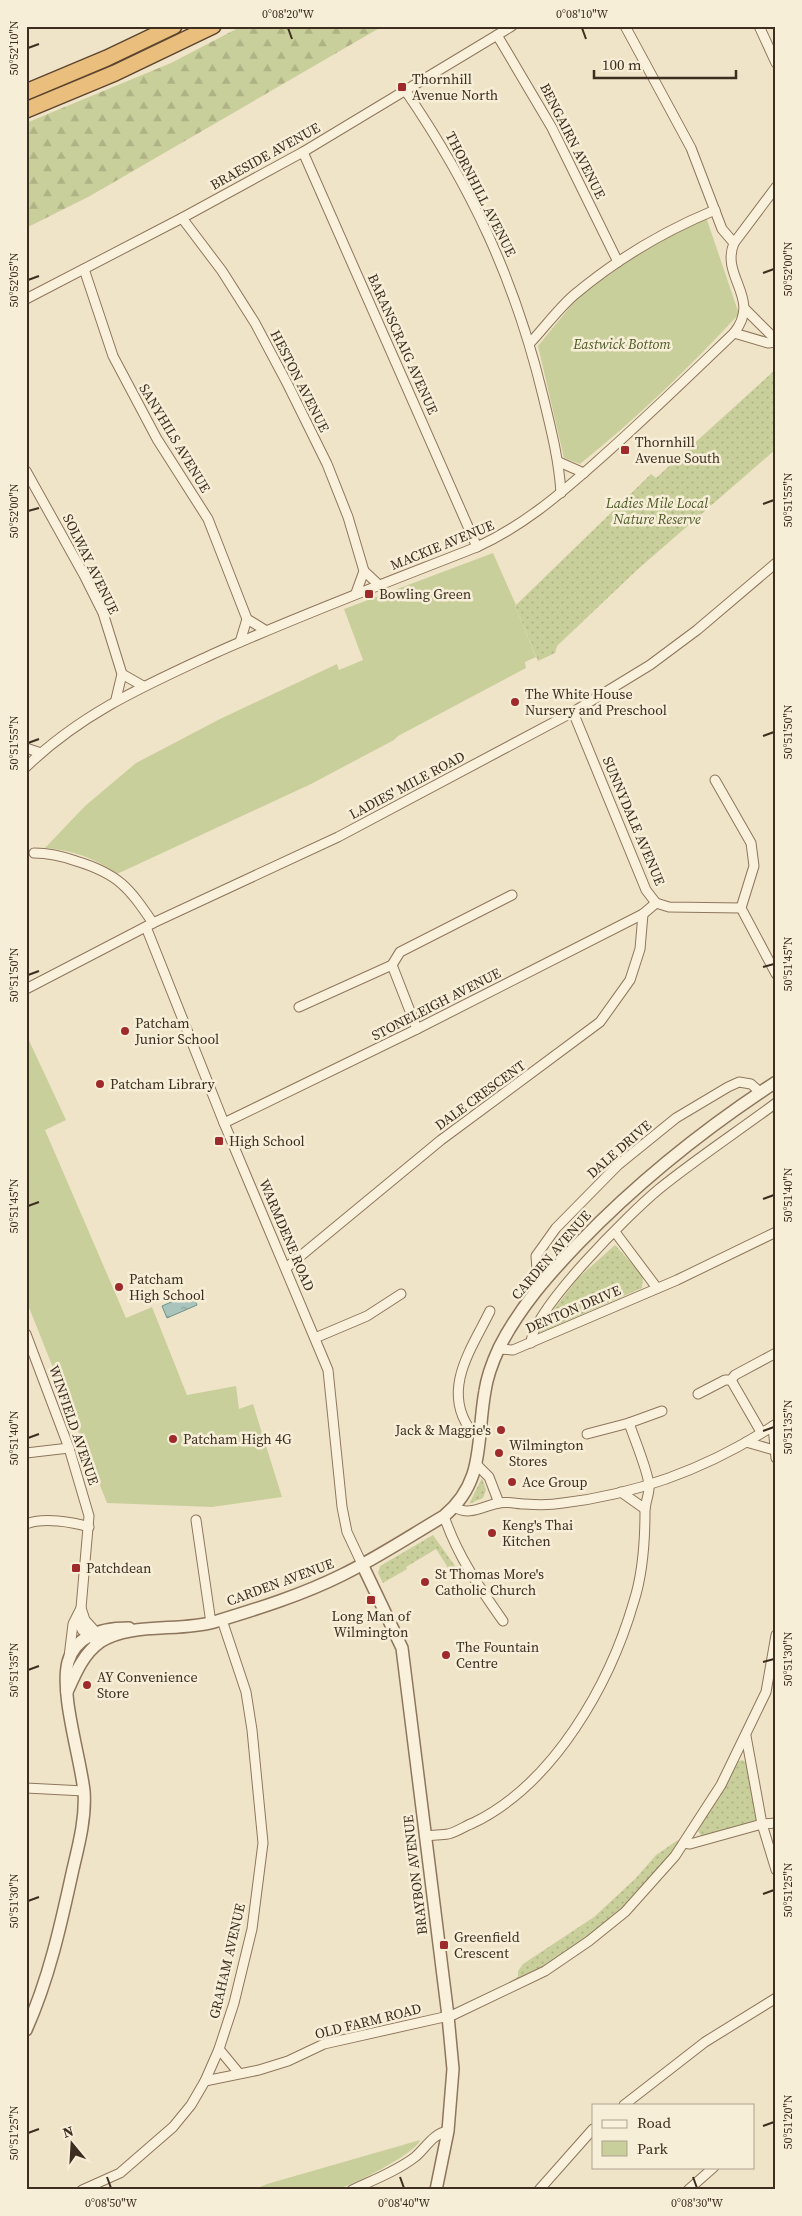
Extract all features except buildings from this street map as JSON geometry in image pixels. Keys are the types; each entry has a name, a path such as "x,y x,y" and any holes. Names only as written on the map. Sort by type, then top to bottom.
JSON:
{"highway":[{"path":"26,92 174,26"},
{"path":"26,110 115,73 213,26"}],"street":[{"name":"BRAESIDE AVENUE","path":"26,299 182,218 303,152 512,26"},
{"path":"625,26 691,148 722,229 734,243"},
{"path":"759,26 776,63"},
{"name":"BENGAIRN AVENUE","path":"497,35 552,128 618,262"},
{"name":"THORNHILL AVENUE","path":"405,90 434,134 482,220 506,272 530,343 559,462 561,493"},
{"name":"BARANSCRAIG AVENUE","path":"303,152 477,548"},
{"path":"776,187 734,243 730,253 731,263 745,309 776,341"},
{"path":"530,343 573,296 618,262 675,227 715,210"},
{"name":"HESTON AVENUE","path":"182,218 227,279 255,324 288,385 327,464 348,517 364,571"},
{"name":"SANYHILS AVENUE","path":"84,269 113,356 157,439 208,519 247,619"},
{"name":"MACKIE AVENUE","path":"26,767 73,728 116,700 144,686 264,630 477,548 503,536 561,493 584,473 734,334 742,322 745,309"},
{"path":"734,334 768,343 776,341"},
{"path":"559,462 584,473"},
{"name":"SOLWAY AVENUE","path":"26,471 84,575 103,614 122,674"},
{"name":"LADIES' MILE ROAD","path":"26,989 149,925 338,837 573,712 658,659 697,630 776,563"},
{"path":"356,593 364,571 379,585"},
{"path":"240,642 247,619 264,630"},
{"path":"116,700 122,674 144,686"},
{"name":"SUNNYDALE AVENUE","path":"573,712 646,890 656,903 669,907 741,908"},
{"path":"26,748 41,753"},
{"path":"715,780 751,843 754,866 741,908 776,974"},
{"name":"WARMDENE ROAD","path":"34,853 44,857 60,856 103,870 126,888 149,925 224,1123 328,1370 341,1502 347,1532 362,1564"},
{"path":"299,1006 392,965 400,952 512,895"},
{"name":"STONELEIGH AVENUE","path":"224,1123 417,1029 643,914 656,903"},
{"name":"DALE CRESCENT","path":"286,1268 441,1140 600,1022 630,980 640,949 643,914"},
{"path":"392,965 417,1029"},
{"name":"DALE DRIVE","path":"545,1281 537,1269 536,1256 556,1228 618,1165 676,1118 728,1086 739,1082 751,1084 760,1092"},
{"name":"CARDEN AVENUE","path":"94,1637 108,1628 142,1630 217,1621 294,1596 342,1576 444,1516 455,1507 466,1493 476,1464 485,1390 499,1349 520,1313 545,1281 579,1243 634,1188 703,1133 776,1082"},
{"path":"531,1343 531,1334 538,1321 568,1281 615,1232 659,1189 776,1103"},
{"path":"615,1232 657,1288"},
{"name":"DENTON DRIVE","path":"499,1349 513,1350 531,1343 657,1288 776,1232"},
{"path":"316,1338 367,1316 401,1294"},
{"path":"480,1430 469,1428 463,1419 458,1403 458,1388 463,1366 490,1311"},
{"name":"WINFIELD AVENUE","path":"26,1334 69,1448 89,1516 89,1528"},
{"path":"731,1380 735,1375 776,1353"},
{"path":"698,1394 725,1380 731,1380"},
{"path":"731,1380 761,1432"},
{"path":"587,1434 629,1424 662,1411"},
{"path":"426,1836 450,1834 486,1816 521,1791 559,1749 591,1704 620,1643 635,1600 644,1548 646,1526 644,1509 650,1485 629,1424"},
{"path":"455,1507 459,1510 468,1511 499,1502 537,1505 561,1503 650,1485 714,1459 774,1424 775,1454 746,1442"},
{"path":"26,1453 69,1448"},
{"path":"476,1464 489,1477 499,1502"},
{"path":"621,1492 644,1509"},
{"path":"444,1516 456,1548 475,1582 503,1621"},
{"name":"GRAHAM AVENUE","path":"82,2190 120,2173 162,2136 190,2105 205,2081 219,2049 234,2002 252,1929 263,1843 252,1730 246,1692 217,1621 196,1520"},
{"path":"26,1524 46,1521 78,1524 89,1528 82,1608 85,1620 94,1637"},
{"name":"BRAYBON AVENUE","path":"362,1564 402,1648 448,2016 454,2069 448,2131 436,2190"},
{"path":"26,2030 44,1983 63,1918 82,1830 84,1791 67,1692 72,1630 82,1608"},
{"path":"77,1617 82,1630 94,1637"},
{"path":"448,2016 545,1972 625,1912 684,1843 721,1785 766,1692 776,1635"},
{"path":"68,1662 77,1647 94,1637"},
{"path":"67,1692 76,1669 94,1637"},
{"path":"766,1692 776,1688"},
{"path":"746,1736 762,1824 775,1868"},
{"path":"26,1788 84,1791"},
{"path":"684,1843 690,1844 762,1824 776,1823"},
{"path":"625,2104 705,2042 776,1998"},
{"name":"OLD FARM ROAD","path":"205,2081 238,2072 259,2070 288,2061 324,2044 448,2016"},
{"path":"219,2049 238,2072"},
{"path":"539,2190 592,2130"},
{"path":"352,2190 414,2157 437,2134 448,2131"},
{"path":"688,2190 713,2168"}],"green space":[{"path":"242,26 383,26 90,196 26,228 26,123 171,63"},
{"name":"Eastwick Bottom","path":"706,217 739,314 662,392 580,464 564,458 538,346 578,297 669,235"},
{"name":"Ladies Mile Local Nature Reserve","path":"776,369 776,449 637,570 557,646 555,653 538,661 515,606 651,474 656,478"},
{"path":"493,553 536,657 525,662 526,668 311,784 117,874 100,863 83,856 45,848 85,806 136,763 220,719 337,664 339,670 363,660 344,609"},
{"path":"26,1034 66,1120 45,1130 126,1318 152,1307 187,1395 236,1386 239,1409 253,1404 282,1497 212,1507 107,1503 26,1300"},
{"path":"615,1245 643,1276 642,1288 541,1332 538,1330 578,1278"},
{"path":"482,1478 486,1490 483,1498 469,1504"},
{"path":"433,1535 460,1573 454,1577 436,1549 383,1583 378,1573 380,1566"},
{"path":"742,1760 747,1763 756,1820 752,1823 702,1837 698,1831 737,1762"},
{"path":"678,1840 680,1842 641,1889 597,1931 564,1954 514,1982 513,1980 518,1977 518,1971 523,1964 594,1917 636,1878 656,1855"},
{"path":"420,2140 416,2146 395,2161 367,2177 342,2188 315,2191 252,2190 267,2184"}],"water":[{"path":"192,1293 197,1305 167,1318 162,1306"}],"place":[{"name":"Thornhill Avenue North","path":"402,87"},
{"name":"Thornhill Avenue South","path":"625,450"},
{"name":"Bowling Green","path":"369,594"},
{"name":"The White House Nursery and Preschool","path":"515,702"},
{"name":"Patcham Junior School","path":"125,1031"},
{"name":"Patcham Library","path":"100,1084"},
{"name":"High School","path":"219,1141"},
{"name":"Patcham High School","path":"119,1287"},
{"name":"Jack & Maggie's","path":"501,1430"},
{"name":"Patcham High 4G","path":"173,1439"},
{"name":"Wilmington Stores","path":"499,1453"},
{"name":"Ace Group","path":"512,1482"},
{"name":"Keng's Thai Kitchen","path":"492,1533"},
{"name":"Patchdean","path":"76,1568"},
{"name":"St Thomas More's Catholic Church","path":"425,1582"},
{"name":"Long Man of Wilmington","path":"371,1600"},
{"name":"The Fountain Centre","path":"446,1655"},
{"name":"AY Convenience Store","path":"87,1685"},
{"name":"Greenfield Crescent","path":"444,1945"}]}
